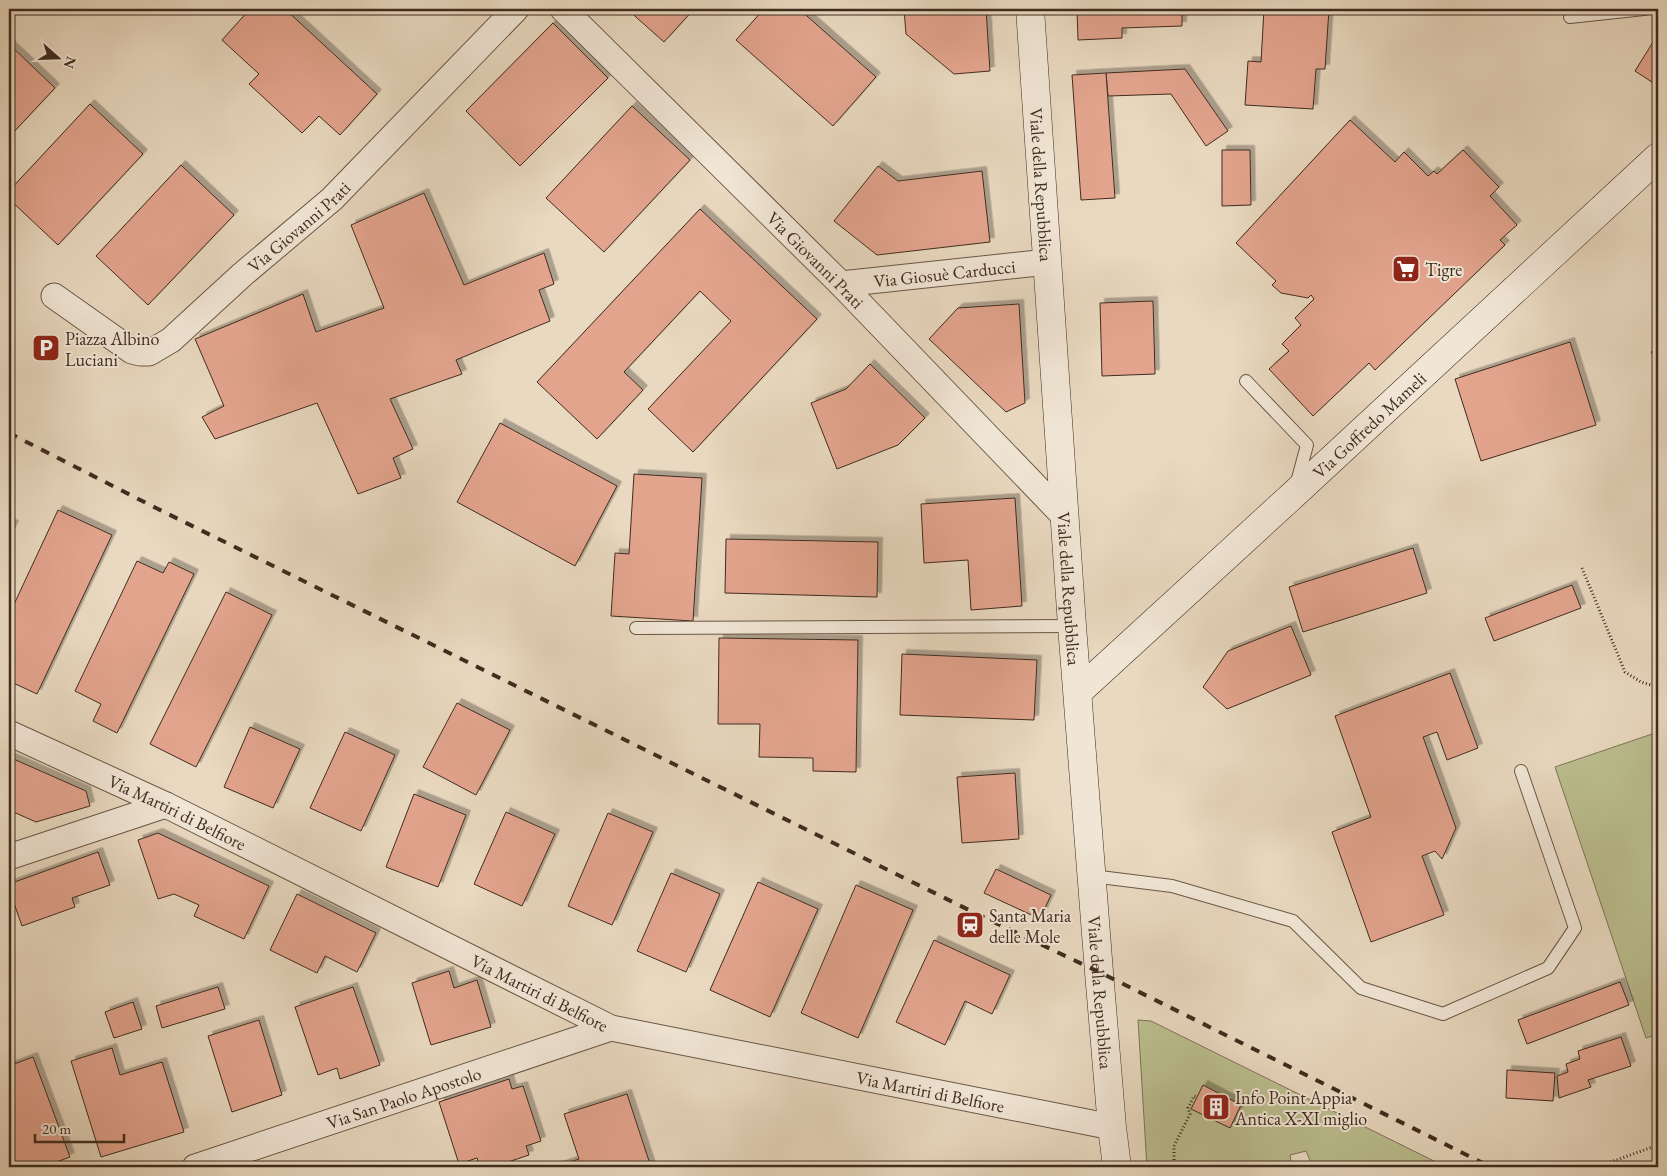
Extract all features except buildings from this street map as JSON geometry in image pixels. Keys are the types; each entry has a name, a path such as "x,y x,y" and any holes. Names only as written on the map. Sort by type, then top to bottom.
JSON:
{"street":[{"name":"Via Giovanni Prati","path":"54,296 132,351 149,353 171,340 243,274 332,199 516,9"},
{"name":"Via Giovanni Prati","path":"564,9 841,284 1064,516"},
{"name":"Viale della Repubblica","path":"1030,9 1072,626 1112,1128 1117,1167"},
{"name":"Via Goffredo Mameli","path":"1078,692 1658,157"},
{"name":"Via Giosuè Carducci","path":"841,284 1047,262"},
{"name":"Via Martiri di Belfiore","path":"9,733 166,805 611,1028 1112,1128"},
{"path":"9,857 166,805"},
{"name":"Via San Paolo Apostolo","path":"195,1167 611,1028"}],"lane":[{"path":"1570,17 1644,9"},
{"path":"1246,381 1307,445 1293,495"},
{"path":"636,628 1072,626"},
{"path":"1092,876 1172,886 1293,921 1361,988 1443,1014 1548,968 1575,928 1521,771"}],"path":[{"path":"1582,568 1625,672 1641,682 1658,687"},
{"path":"1174,1167 1174,1146 1190,1114 1188,1108 1194,1096 1197,1097"},
{"path":"1598,1167 1658,1145"}],"green space":[{"path":"1658,732 1658,1034 1646,1038 1555,767"},
{"path":"1138,1020 1151,1021 1440,1164 1431,1167 1313,1167 1306,1151 1290,1155 1292,1167 1147,1167"}],"railway":[{"path":"9,433 156,508 1491,1167"}],"place":[{"name":"Tigre","path":"1406,269"},
{"name":"Piazza Albino Luciani","path":"46,348"},
{"name":"Santa Maria delle Mole","path":"970,925"},
{"name":"Info Point Appia Antica X-XI miglio","path":"1216,1107"}]}
